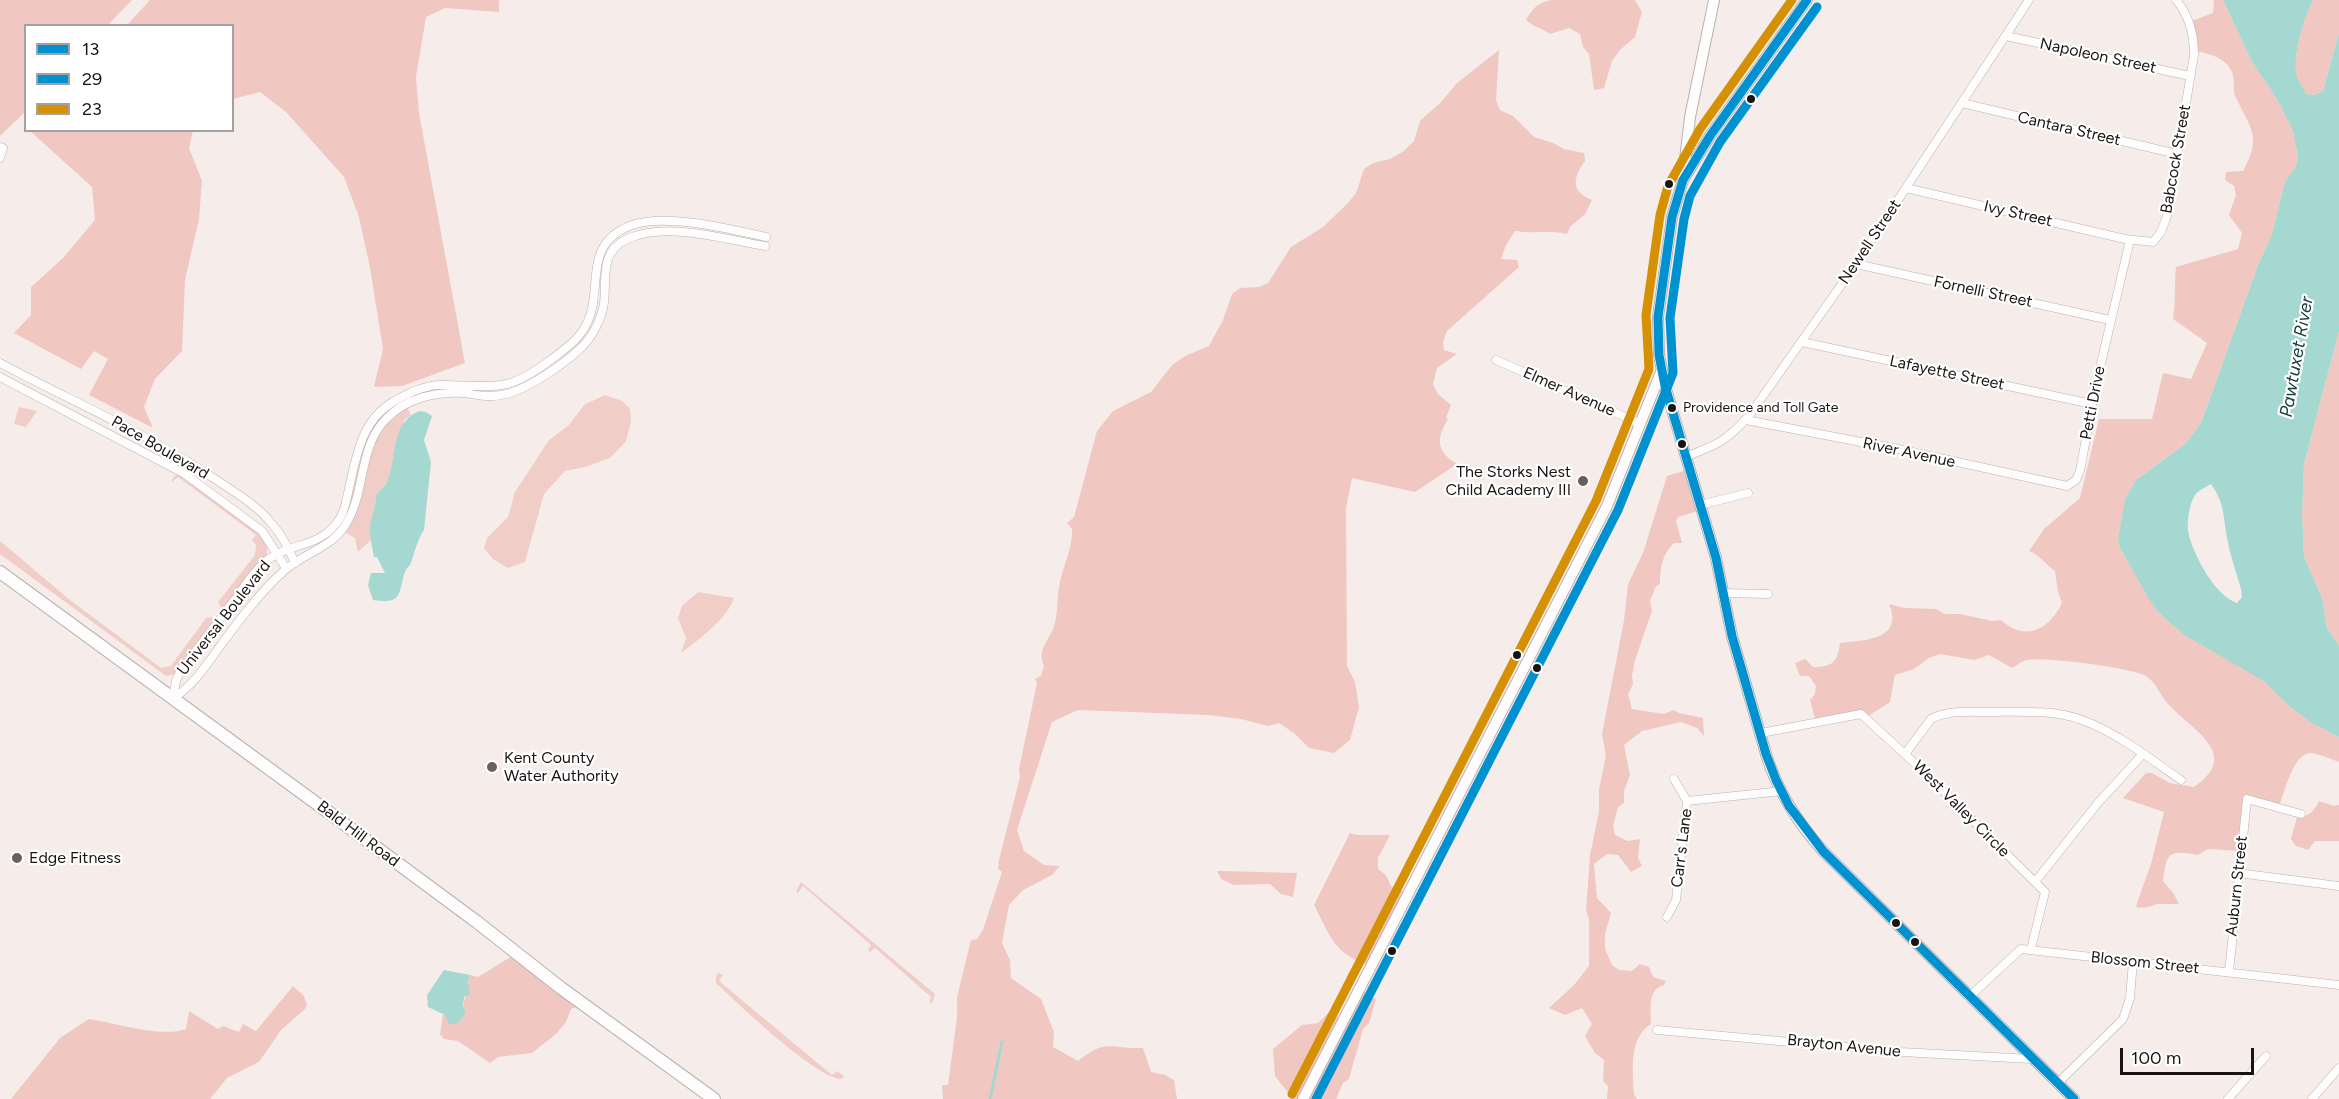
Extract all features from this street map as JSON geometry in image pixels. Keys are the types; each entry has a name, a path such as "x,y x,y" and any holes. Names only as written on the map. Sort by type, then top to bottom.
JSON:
{"main road":[{"path":"1714,0 1690,117 1683,180 1672,218 1658,317 1659,355 1661,371 1685,457 1716,558 1732,636 1769,763 1782,791 1807,833 2031,1059 2074,1099"},
{"path":"1683,180 1710,136 1807,0"},
{"path":"1303,1099 1603,513 1661,371"},
{"name":"Bald Hill Road","path":"0,572 157,685 561,988 714,1099"}],"street":[{"name":"Newell Street","path":"1685,457 1723,442 1746,420 1856,264 2029,0"},
{"path":"2176,0 2183,8 2194,42 2190,76"},
{"name":"Napoleon Street","path":"2006,36 2190,76"},
{"name":"Babcock Street","path":"2130,240 2153,242 2161,232 2167,216 2190,76"},
{"name":"Cantara Street","path":"1962,103 2178,154"},
{"path":"0,147 3,148 3,152 0,158"},
{"name":"Ivy Street","path":"1906,188 2130,240"},
{"name":"Universal Boulevard","path":"173,699 176,681 181,670 259,567 277,552 302,547 327,534 340,519 360,445 367,428 380,411 393,402 430,387 491,387 517,381 571,343 586,325 593,309 598,255 617,233 632,225 664,221 718,227 766,237"},
{"name":"Universal Boulevard","path":"173,699 196,681 230,635 286,568 333,540 346,525 355,505 371,441 378,427 387,417 401,407 433,394 464,393 493,397 519,390 560,364 582,346 591,335 603,308 604,270 611,252 624,240 644,233 664,231 765,246"},
{"path":"2110,320 2130,240"},
{"name":"Fornelli Street","path":"1856,264 2110,320"},
{"name":"Petti Drive","path":"2071,484 2076,480 2079,471 2110,320"},
{"name":"Lafayette Street","path":"1802,342 2092,404"},
{"name":"Elmer Avenue","path":"1496,360 1641,424"},
{"name":"Pace Boulevard","path":"0,363 143,436 237,494 271,522 295,563"},
{"name":"Pace Boulevard","path":"0,377 185,474 256,526 277,552 286,568"},
{"name":"River Avenue","path":"1746,420 1898,449 2059,486 2071,484"},
{"path":"1700,505 1748,493"},
{"path":"1723,593 1768,594"},
{"name":"West Valley Circle","path":"2035,882 1905,754 1931,719 1947,714 2011,712 2046,714 2082,720 2118,738 2181,780"},
{"path":"1761,734 1862,714 1905,754"},
{"path":"1969,997 2021,949 2031,949 2045,892 2035,882 2098,803 2142,755"},
{"path":"1674,779 1687,801"},
{"name":"Carr's Lane","path":"1667,917 1676,900 1687,801 1782,791"},
{"name":"Auburn Street","path":"2229,972 2247,799 2301,814"},
{"path":"2238,873 2339,886"},
{"name":"Blossom Street","path":"2031,949 2339,985"},
{"path":"2058,1083 2123,1019 2130,998 2133,962"},
{"name":"Brayton Avenue","path":"1657,1030 1901,1052 2031,1059"},
{"path":"2228,1099 2266,1056"},
{"path":"2312,1099 2339,1068"}],"shaded area":[{"path":"0,0 132,0 109,24 24,24 24,113 0,136"},
{"path":"150,0 499,0 499,12 445,8 426,17 416,77 419,113 465,363 402,386 374,387 383,349 359,217 344,177 286,112 260,92 234,99 234,24 128,24"},
{"path":"1552,0 1635,0 1642,12 1635,37 1620,50 1612,61 1604,88 1594,90 1589,54 1583,47 1580,34 1569,28 1550,34 1526,20 1536,6"},
{"path":"2214,0 2223,0 2251,60 2277,99 2293,131 2298,158 2295,168 2285,181 2272,234 2258,265 2201,423 2185,444 2136,480 2125,499 2118,538 2119,546 2160,614 2184,635 2264,680 2288,705 2310,722 2339,737 2339,762 2311,753 2299,759 2286,785 2278,809 2250,801 2240,851 2208,849 2198,855 2175,853 2171,855 2166,864 2163,881 2179,904 2157,904 2138,908 2136,906 2151,864 2164,812 2123,798 2146,773 2152,773 2170,783 2194,787 2208,775 2214,764 2214,753 2208,743 2169,705 2146,676 2123,669 2085,663 2033,660 2022,662 2012,668 1989,655 1974,660 1940,654 1929,658 1914,669 1895,675 1890,702 1867,717 1815,719 1810,700 1815,694 1816,686 1809,676 1800,676 1795,663 1805,659 1813,667 1825,666 1836,659 1840,643 1880,636 1891,625 1892,616 1889,604 1904,608 1936,609 1945,614 1960,614 1992,621 2001,620 2010,627 2027,631 2043,626 2057,612 2062,603 2055,571 2029,551 2044,529 2080,498 2099,419 2152,419 2163,373 2191,379 2207,343 2173,319 2176,267 2238,249 2242,233 2229,215 2236,195 2234,186 2225,180 2226,172 2243,171 2252,150 2252,133 2235,95 2231,69 2218,58 2196,51 2189,22 2213,13"},
{"path":"2313,0 2339,0 2339,32 2323,91 2314,95 2305,94 2297,76 2296,67 2300,37"},
{"path":"1499,50 1496,100 1500,110 1513,116 1534,137 1564,149 1584,153 1585,161 1576,178 1576,184 1580,192 1592,200 1585,214 1570,227 1567,234 1515,231 1501,259 1517,260 1519,267 1447,331 1443,342 1444,350 1457,354 1437,368 1433,384 1438,394 1451,405 1446,418 1448,419 1441,433 1440,445 1445,455 1457,464 1415,492 1352,478 1346,508 1347,666 1355,682 1359,707 1350,740 1334,753 1309,748 1294,733 1279,723 1268,726 1241,719 1208,715 1078,710 1052,722 1017,830 1024,851 1044,865 1060,866 1052,875 1023,890 1009,905 1002,943 1010,960 1011,978 1041,999 1054,1032 1053,1047 1078,1061 1102,1047 1143,1048 1151,1072 1174,1080 1177,1099 943,1099 942,1085 948,1085 957,1017 957,997 971,940 977,939 983,930 1002,872 998,869 999,860 1020,777 1019,769 1037,683 1035,679 1041,676 1044,666 1042,651 1055,624 1060,580 1071,543 1072,529 1067,523 1074,517 1097,431 1113,411 1151,392 1172,365 1185,356 1209,346 1223,320 1232,294 1240,288 1259,287 1268,283 1291,247 1323,227 1347,204 1356,193 1364,169 1404,151 1414,141 1420,121 1442,101 1457,83"},
{"path":"31,132 193,132 189,148 202,181 199,219 185,280 182,351 155,379 144,407 153,428 89,395 108,359 94,351 81,369 14,333 31,315 31,287 63,258 95,220 92,187"},
{"path":"2339,331 2339,646 2327,628 2322,598 2304,556 2302,516 2304,464"},
{"path":"605,395 622,401 630,409 631,422 626,441 610,458 565,471 544,494 525,562 508,568 493,559 484,548 487,538 508,517 515,492 549,440 569,425 584,405"},
{"path":"398,403 405,403 411,415 404,420 389,480 376,495 371,540 358,552 355,538 336,527 362,440 378,415"},
{"path":"19,407 37,411 26,427 14,424"},
{"path":"1687,470 1698,511 1678,517 1676,521 1682,543 1674,543 1662,562 1660,584 1656,586 1650,601 1652,611 1635,660 1633,684 1628,694 1632,709 1664,714 1674,710 1703,718 1704,736 1697,728 1681,722 1642,731 1624,745 1630,775 1624,791 1624,803 1618,807 1613,826 1615,835 1628,841 1640,839 1638,858 1642,866 1631,872 1618,855 1607,854 1594,864 1597,898 1611,913 1605,934 1605,949 1612,965 1619,970 1632,971 1640,964 1649,967 1653,977 1666,981 1652,995 1651,1024 1638,1038 1635,1046 1633,1076 1634,1095 1637,1099 1607,1099 1608,1086 1603,1081 1604,1060 1595,1053 1585,1036 1592,1024 1582,1008 1565,1015 1549,1008 1574,985 1589,966 1589,919 1586,911 1590,855 1599,811 1599,789 1606,756 1602,734 1624,620 1628,584 1643,553 1667,476"},
{"path":"177,474 255,528 267,543 267,556 225,608 221,608 218,602 255,555 256,545 252,540 256,535 178,477 172,482"},
{"path":"0,541 70,600 161,668 171,666 206,618 212,617 214,621 176,674 166,676 0,554"},
{"path":"698,592 734,598 731,606 719,621 681,653 686,638 678,618 682,606"},
{"path":"2319,801 2334,806 2339,805 2339,841 2315,841 2308,850 2296,846 2291,839 2297,817 2311,813"},
{"path":"1350,833 1390,835 1378,858 1378,869 1386,875 1391,886 1407,893 1370,966 1348,955 1334,943 1314,905"},
{"path":"1217,871 1297,873 1293,897 1281,894 1270,884 1234,885 1221,879"},
{"path":"801,882 935,994 932,1004 929,1002 931,997 875,948 870,952 868,950 871,945 803,886 798,893 796,891"},
{"path":"517,953 584,1004 571,1009 566,1022 556,1034 532,1053 498,1057 490,1063 458,1041 444,1039 440,1034 443,1014 460,1021 466,1013 463,1007 470,975 478,977"},
{"path":"718,973 723,975 719,981 832,1075 837,1071 844,1076 842,1079 831,1076 815,1067 778,1039 716,983"},
{"path":"293,986 304,996 307,1005 305,1009 281,1030 259,1062 227,1078 210,1099 11,1099 60,1038 89,1019 163,1032 186,1029 189,1011 218,1029 223,1026 239,1032 243,1024 256,1031"},
{"path":"1359,989 1376,999 1369,1023 1363,1029 1349,1079 1343,1083 1336,1099 1293,1099 1275,1076 1273,1049 1302,1025 1318,1023 1331,1010 1341,1021"}],"water":[{"name":"Pawtuxet River","path":"2223,0 2313,0 2303,27 2296,58 2297,76 2306,94 2314,95 2323,91 2339,32 2339,331 2304,464 2302,516 2304,556 2322,598 2327,628 2339,646 2339,737 2310,722 2288,705 2264,681 2184,635 2160,614 2149,599 2119,546 2118,538 2125,499 2136,480 2185,444 2201,423 2258,265 2272,234 2285,181 2295,168 2298,158 2293,131 2277,99 2251,60","holes":["2211,484 2223,510 2228,544 2241,589 2242,597 2237,603 2221,592 2206,573 2194,551 2188,531 2189,510 2194,496"]},
{"path":"419,411 432,416 424,440 431,462 424,530 410,565 405,571 398,596 390,601 373,600 368,585 371,573 385,573 377,557 374,557 371,538 370,528 376,495 386,484 390,474 398,433 409,417"},
{"path":"444,970 470,975 468,983 470,994 464,997 463,1006 466,1013 455,1024 449,1024 445,1015 428,1007 427,995"}],"waterway":[{"path":"990,1099 1002,1042"}],"transit line":[{"name":"23","path":"1292,1094 1596,501 1649,369 1646,315 1660,215 1668,186 1700,129 1792,0"},
{"name":"13","path":"1807,0 1710,136 1683,180 1672,217 1658,317 1659,355 1665,386 1716,558 1732,636 1766,754 1789,806 1823,851 2074,1099"},
{"name":"29","path":"1316,1099 1618,510 1673,373 1670,318 1684,219 1690,196 1720,142 1817,7"}],"place":[{"name":"Providence and Toll Gate","path":"1672,408"},
{"name":"The Storks Nest Child Academy III","path":"1583,481"},
{"name":"Kent County Water Authority","path":"492,767"},
{"name":"Edge Fitness","path":"17,858"}]}
